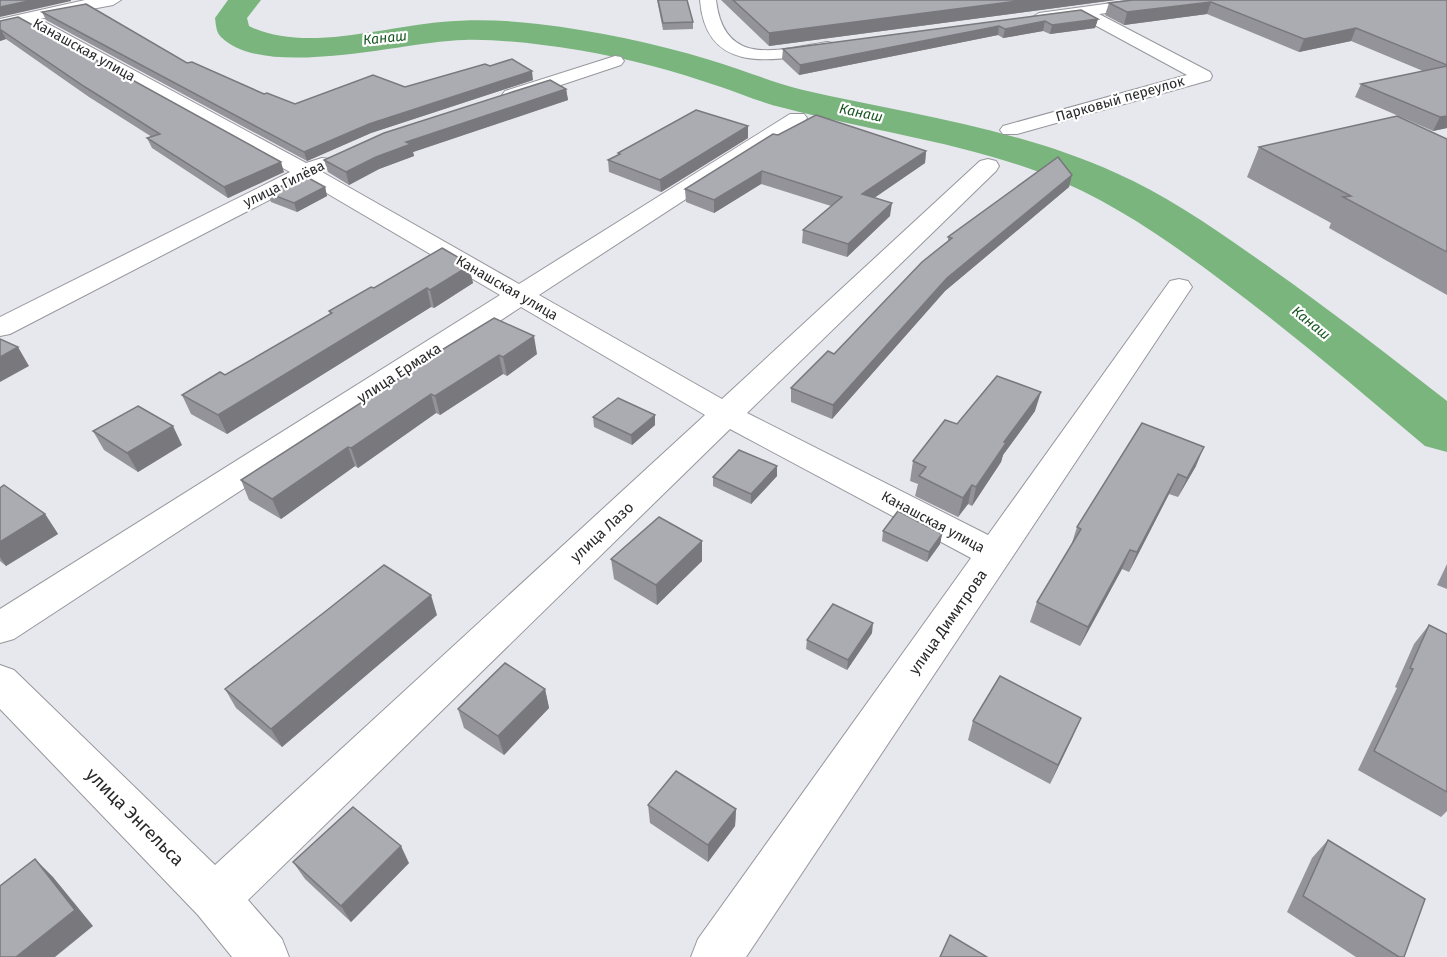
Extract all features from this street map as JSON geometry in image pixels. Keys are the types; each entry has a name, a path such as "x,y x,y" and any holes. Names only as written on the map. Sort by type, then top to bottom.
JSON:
{"street":[{"path":"12,21 113,0"},
{"path":"708,0 712,26 728,47 756,55 838,45"},
{"path":"1024,20 1168,0"},
{"name":"Парковый переулок","path":"1010,130 1203,76 1082,12"},
{"name":"Канашская улица","path":"12,21 306,172 726,414 994,554"},
{"path":"491,102 615,61"},
{"name":"улица Ермака","path":"0,628 797,118"},
{"name":"улица Гилёва","path":"0,328 337,158"},
{"name":"улица Лазо","path":"215,898 988,166"},
{"name":"улица Димитрова","path":"716,957 1179,287"},
{"name":"улица Энгельса","path":"0,682 215,898 264,957"}],"building":[{"path":"0,0 33,0 0,7"},
{"path":"658,0 687,0 693,22 663,23"},
{"path":"733,0 1026,0 769,33"},
{"path":"1133,0 1447,0 1447,65 1356,28 1304,39 1211,2 1127,12 1109,3"},
{"path":"86,4 187,63 192,62 264,94 267,93 295,104 373,75 405,87 485,64 490,66 512,59 532,71 369,124 304,152 42,12"},
{"path":"1081,10 1098,19 1052,25 1045,21 1005,29 999,26 800,65 783,49"},
{"path":"18,17 281,162 224,187 147,138 160,134 0,30 0,21"},
{"path":"1447,66 1447,116 1440,117 1361,84"},
{"path":"550,80 566,89 406,142 411,144 376,157 346,172 324,160 384,133"},
{"path":"696,110 748,126 660,180 608,160 620,154 618,153"},
{"path":"816,115 926,151 862,194 892,203 848,244 803,230 842,197 762,171 714,200 685,189 773,134 778,135"},
{"path":"1397,116 1447,139 1447,252 1343,197 1351,196 1259,147"},
{"path":"1058,157 1072,175 947,278 833,405 791,388 828,351 834,354 922,262 952,238 948,237"},
{"path":"303,175 325,187 294,203 268,193"},
{"path":"442,248 468,263 466,264 469,266 430,290 427,288 218,415 182,395 220,372 225,375 332,313 329,311 371,287 374,288"},
{"path":"494,318 534,336 503,357 499,355 435,396 431,394 272,499 241,480 401,377 399,376"},
{"path":"0,339 18,347 0,357"},
{"path":"997,376 1041,392 1004,442 1006,443 976,487 972,485 963,498 919,476 926,467 913,461 945,420 957,424"},
{"path":"618,398 655,415 631,435 593,417"},
{"path":"138,406 173,426 127,453 93,431"},
{"path":"1142,423 1204,447 1187,478 1178,474 1137,552 1130,550 1088,627 1037,602 1081,529 1077,527"},
{"path":"739,450 777,466 751,494 713,477"},
{"path":"4,485 45,514 0,542 0,488"},
{"path":"898,511 942,534 929,552 883,531"},
{"path":"659,517 702,541 656,585 611,559"},
{"path":"384,565 431,595 271,729 225,689 326,611"},
{"path":"833,604 873,623 848,660 807,640"},
{"path":"1429,625 1447,634 1447,792 1374,751 1413,669 1410,668"},
{"path":"505,663 545,689 498,736 458,709"},
{"path":"1000,676 1081,718 1058,765 973,721"},
{"path":"676,771 736,809 708,845 648,805"},
{"path":"353,807 401,846 341,906 293,862"},
{"path":"1328,840 1425,899 1404,957 1399,957 1303,896"},
{"path":"35,859 75,910 16,957 0,957 0,886"},
{"path":"950,935 987,957 940,957"}],"waterway":[{"name":"Канаш","path":"245,0 231,18 234,31 255,42 281,47 311,47 461,30 518,32 576,40 654,55 787,97 972,138 1058,165 1139,202 1181,228 1308,321 1447,432"}]}
